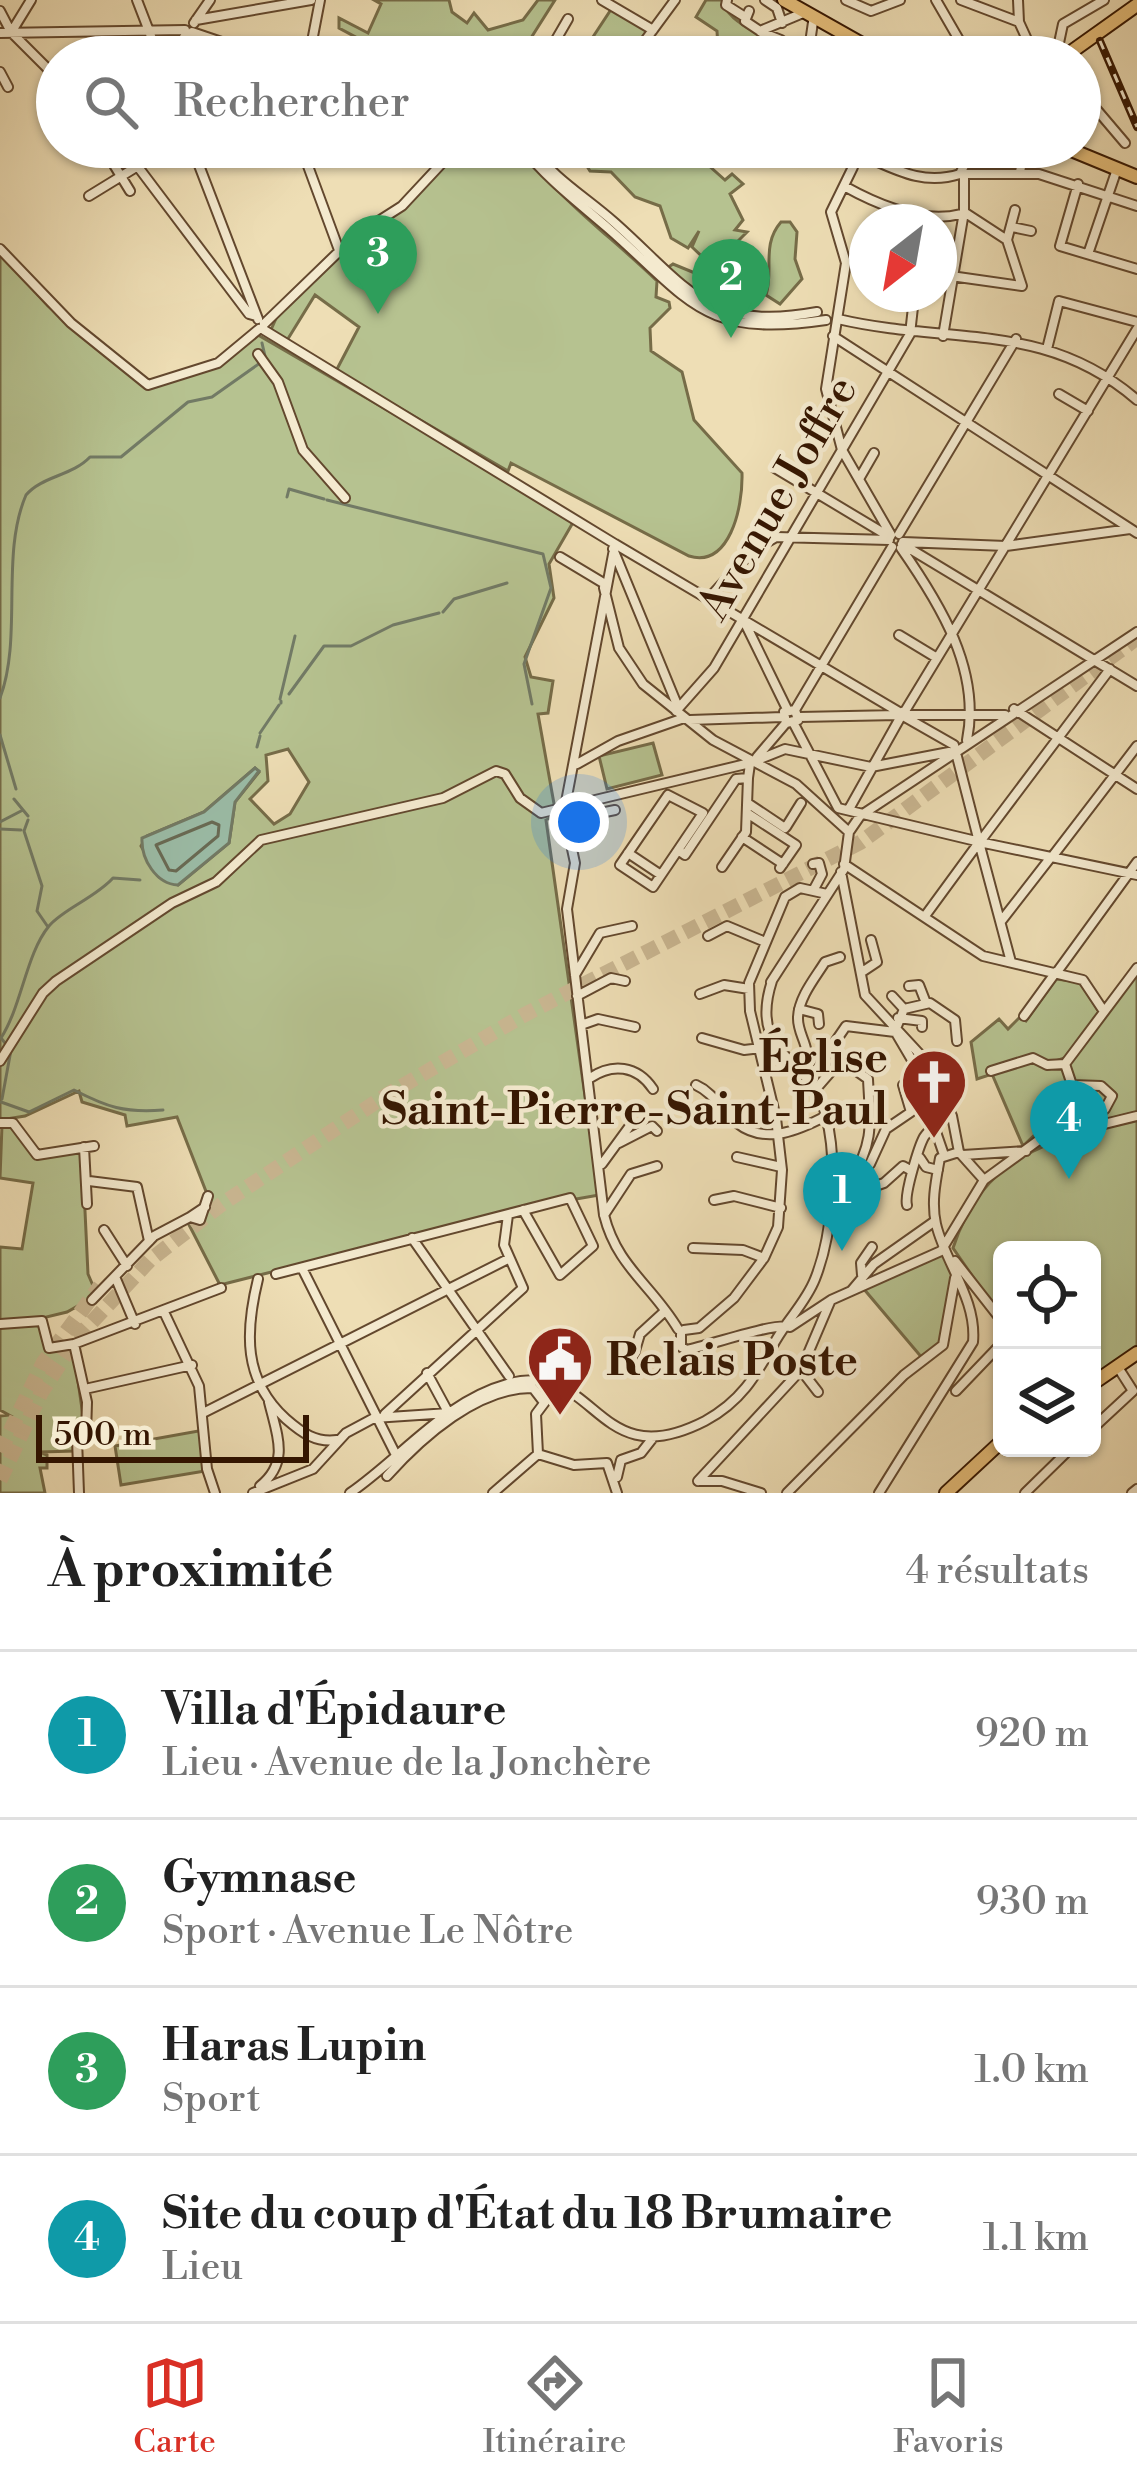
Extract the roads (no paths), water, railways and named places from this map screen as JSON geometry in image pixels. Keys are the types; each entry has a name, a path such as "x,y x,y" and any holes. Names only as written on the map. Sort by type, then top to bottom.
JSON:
{"main road":[{"path":"784,0 843,36"},
{"path":"1091,36 1137,4"},
{"path":"805,17 841,23 856,36"},
{"path":"1101,163 1137,178"},
{"path":"1101,1381 1137,1356"},
{"path":"950,1493 993,1452"}],"street":[{"path":"11,32 31,0"},
{"path":"137,0 151,36"},
{"path":"185,36 210,0"},
{"path":"190,29 316,0 312,36"},
{"path":"602,0 653,30"},
{"path":"649,36 675,0"},
{"path":"727,0 726,5 747,14 760,31 772,36"},
{"path":"765,0 805,17"},
{"path":"846,0 871,11 900,0"},
{"path":"936,0 957,36"},
{"path":"961,0 1019,22"},
{"path":"1018,0 1025,36"},
{"path":"1058,36 1069,17 1104,0"},
{"path":"0,11 11,32 36,57"},
{"path":"760,31 805,17"},
{"path":"558,36 568,19"},
{"path":"0,33 147,26 190,29 209,36"},
{"path":"190,29 194,36"},
{"path":"0,72 8,87"},
{"path":"1101,115 1125,143"},
{"path":"116,168 130,191"},
{"path":"140,168 260,326 822,665 953,751 1011,962"},
{"path":"200,168 260,326 258,356 278,382 303,450 345,498"},
{"path":"309,168 339,250"},
{"path":"0,249 70,322 148,386 218,363 339,250 394,213 437,168"},
{"path":"538,168 686,301 760,327 826,320"},
{"path":"547,168 614,221 682,289 752,316 817,312"},
{"path":"852,168 832,212 846,262 826,389 842,449 951,635 974,712 967,740"},
{"path":"900,168 937,181 1020,172 1078,184 1137,206"},
{"path":"957,244 965,168"},
{"path":"1020,172 1021,168"},
{"path":"95,193 133,169"},
{"path":"1088,254 1117,170"},
{"path":"1078,184 1060,247 1137,269"},
{"path":"844,186 900,211 963,213 1007,240"},
{"path":"957,277 1022,286 1007,240 1015,210"},
{"path":"1012,227 1031,231"},
{"path":"984,1180 960,1150 947,1102 927,1061 898,1022 865,995 843,868 847,832 871,767 1137,325 1059,301 1047,349"},
{"path":"910,334 914,312"},
{"path":"943,336 946,312"},
{"path":"838,319 910,334 1016,339 1108,377 1137,400"},
{"name":"Avenue Joffre","path":"677,709 696,692 748,624 791,535 910,334"},
{"path":"832,337 1135,530"},
{"path":"722,867 742,837 753,760 791,717 1016,339"},
{"path":"1059,394 1088,411"},
{"path":"858,480 874,453"},
{"path":"775,467 1137,686"},
{"path":"710,598 763,543 791,535 1006,546 1135,530"},
{"path":"615,544 605,586 607,605 615,638 633,672 688,719 796,784 847,832"},
{"path":"615,544 677,709"},
{"path":"560,557 605,586"},
{"path":"607,605 577,764 564,807 575,863 567,909 573,976 602,1164 604,1215 625,1266 638,1274 681,1331 681,1347 687,1350 741,1339 788,1322 946,1247 984,1180 1039,1140 1093,1122 1137,1116"},
{"path":"748,624 836,807 1133,874"},
{"path":"855,813 1137,630"},
{"path":"898,635 937,658"},
{"path":"925,916 1110,669"},
{"path":"577,764 618,741 688,719 1012,712 1137,789"},
{"path":"0,1061 43,993 56,981 172,903 216,882 261,840 443,798 496,772 505,774 520,798 542,813 784,749 807,750 871,767 953,751 986,729"},
{"path":"1002,920 1137,746"},
{"path":"708,813 671,794 620,865 653,887 678,850 686,855 708,813 731,785 749,780"},
{"path":"783,831 802,803"},
{"path":"742,837 782,866 796,845 748,808"},
{"path":"566,820 615,810"},
{"path":"628,853 661,875"},
{"path":"1024,1016 1133,874 1137,862"},
{"path":"813,864 819,863 822,874 814,889"},
{"path":"350,1493 448,1412 509,1383 562,1388 617,1431 652,1439 697,1425 731,1404 757,1376 819,1268 829,1177 824,1121 810,1086 768,1033 765,1008 772,982 843,868"},
{"path":"843,868 980,954 1090,985 1103,1010"},
{"path":"681,1331 694,1330 720,1312 764,1258 780,1219 777,1133 749,989 763,941 785,897 794,890 829,890"},
{"path":"573,976 600,933 632,926"},
{"path":"708,936 728,926 763,941"},
{"path":"862,972 877,962 871,940"},
{"path":"805,1065 809,1055 798,1024 800,1009 825,962 840,957"},
{"path":"1093,1122 1112,1096 1101,1086 1070,1084 1065,1064 1137,968"},
{"path":"577,996 608,979 625,981"},
{"path":"700,994 724,985 749,989"},
{"path":"909,986 919,985 926,1003 955,1020 957,1041"},
{"path":"892,996 898,1022 928,1089 929,1107 921,1111 913,1092"},
{"path":"898,1022 926,1003"},
{"path":"800,1009 818,1014 819,1024"},
{"path":"581,1024 598,1019 634,1027"},
{"path":"810,1086 843,1030 856,1024 922,1021 922,1027"},
{"path":"702,1038 744,1050 761,1048"},
{"path":"991,1071 1034,1058 1047,1065 1065,1064"},
{"path":"810,1086 841,1060 868,1079 874,1124 854,1177"},
{"path":"590,1078 615,1068 640,1073 653,1088"},
{"path":"696,1085 740,1126 777,1133 824,1121"},
{"path":"829,1177 846,1181 870,1164 886,1129 911,1112 904,1085"},
{"path":"826,1204 908,1168 947,1102"},
{"path":"0,1123 13,1124 37,1155 89,1146 87,1204"},
{"path":"602,1164 629,1126"},
{"path":"619,1143 652,1126 657,1131"},
{"path":"879,1493 952,1388 974,1334 955,1266 935,1221 941,1160 934,1129"},
{"path":"917,1158 941,1160 960,1150 1028,1152"},
{"path":"737,1157 781,1167"},
{"path":"604,1215 631,1174 657,1166"},
{"path":"907,1204 908,1168"},
{"path":"89,1181 137,1187 149,1241"},
{"path":"92,1300 149,1241 205,1207 208,1196"},
{"path":"714,1200 734,1196 781,1208"},
{"path":"276,1274 570,1198 593,1246 563,1275 553,1269 524,1210"},
{"path":"256,1490 313,1469 338,1441 381,1416 475,1327 524,1288 508,1259 503,1227 508,1214"},
{"path":"852,1291 862,1274 935,1221"},
{"path":"104,1230 127,1266"},
{"path":"412,1238 509,1376"},
{"path":"862,1274 861,1263 872,1247"},
{"path":"693,1248 743,1250 764,1258"},
{"path":"205,1412 508,1259"},
{"path":"955,1266 993,1310"},
{"path":"787,1493 904,1375 943,1346 955,1266"},
{"path":"302,1268 381,1416 397,1457"},
{"path":"116,1279 134,1324"},
{"path":"257,1279 248,1334 259,1384 272,1407 309,1436 338,1441"},
{"path":"0,1324 42,1321 49,1348 74,1344 220,1288"},
{"path":"761,1493 722,1480 698,1481 801,1370 831,1300"},
{"path":"164,1312 192,1365 205,1412 207,1469 215,1493"},
{"path":"632,1364 640,1334 664,1312"},
{"path":"74,1344 85,1389 86,1434 77,1439 79,1493"},
{"path":"952,1388 995,1349"},
{"path":"85,1389 192,1365"},
{"path":"801,1370 818,1392"},
{"path":"1101,1421 1133,1391 1120,1370"},
{"path":"427,1373 448,1412"},
{"path":"387,1476 458,1414 496,1394 528,1387 545,1400"},
{"path":"538,1454 535,1420 545,1400 562,1388"},
{"path":"256,1490 279,1468 272,1407"},
{"path":"381,1416 448,1412"},
{"path":"619,1493 621,1460 643,1452 652,1439"},
{"path":"538,1454 574,1465 607,1463 619,1493"},
{"path":"493,1493 538,1454"},
{"path":"1025,1493 1062,1457"}],"water":[{"path":"255,768 259,771 235,802 229,843 178,885 157,875 147,862 142,838 204,812"}],"waterway":[{"path":"0,698 10,649 14,543 26,495 90,457 121,457 188,402 212,397 260,363 265,356 262,343"},
{"path":"287,497 289,489 324,499"},
{"path":"327,500 543,554 551,588 524,664 532,704"},
{"path":"443,612 454,599 507,583"},
{"path":"289,694 324,646 351,646 393,625 439,613"},
{"path":"280,699 295,636"},
{"path":"260,733 279,705"},
{"path":"0,735 16,789"},
{"path":"257,747 260,736"},
{"path":"14,799 28,816"},
{"path":"0,822 23,810"},
{"path":"28,820 24,831 42,886 37,911 48,927"},
{"path":"0,829 21,830"},
{"path":"5,1043 1,1038 49,926 113,878 140,880"},
{"path":"2,1099 11,1050"},
{"path":"1,1102 29,1112 74,1090 116,1108 163,1110"}],"tunnel":[{"path":"0,1480 41,1393 76,1339 150,1260 222,1204 385,1096 524,1015 861,842 1137,638"},
{"path":"0,1452 43,1363 100,1286"}],"railway":[{"path":"1101,43 1137,127"}],"place":[{"name":"Haras Lupin","path":"378,314"},
{"name":"Gymnase","path":"731,338"},
{"name":"Église Saint-Pierre-Saint-Paul","path":"934,1141"},
{"name":"Site du coup d'État du 18 Brumaire","path":"1069,1179"},
{"name":"Villa d'Épidaure","path":"842,1251"},
{"name":"Relais Poste","path":"560,1418"}]}
